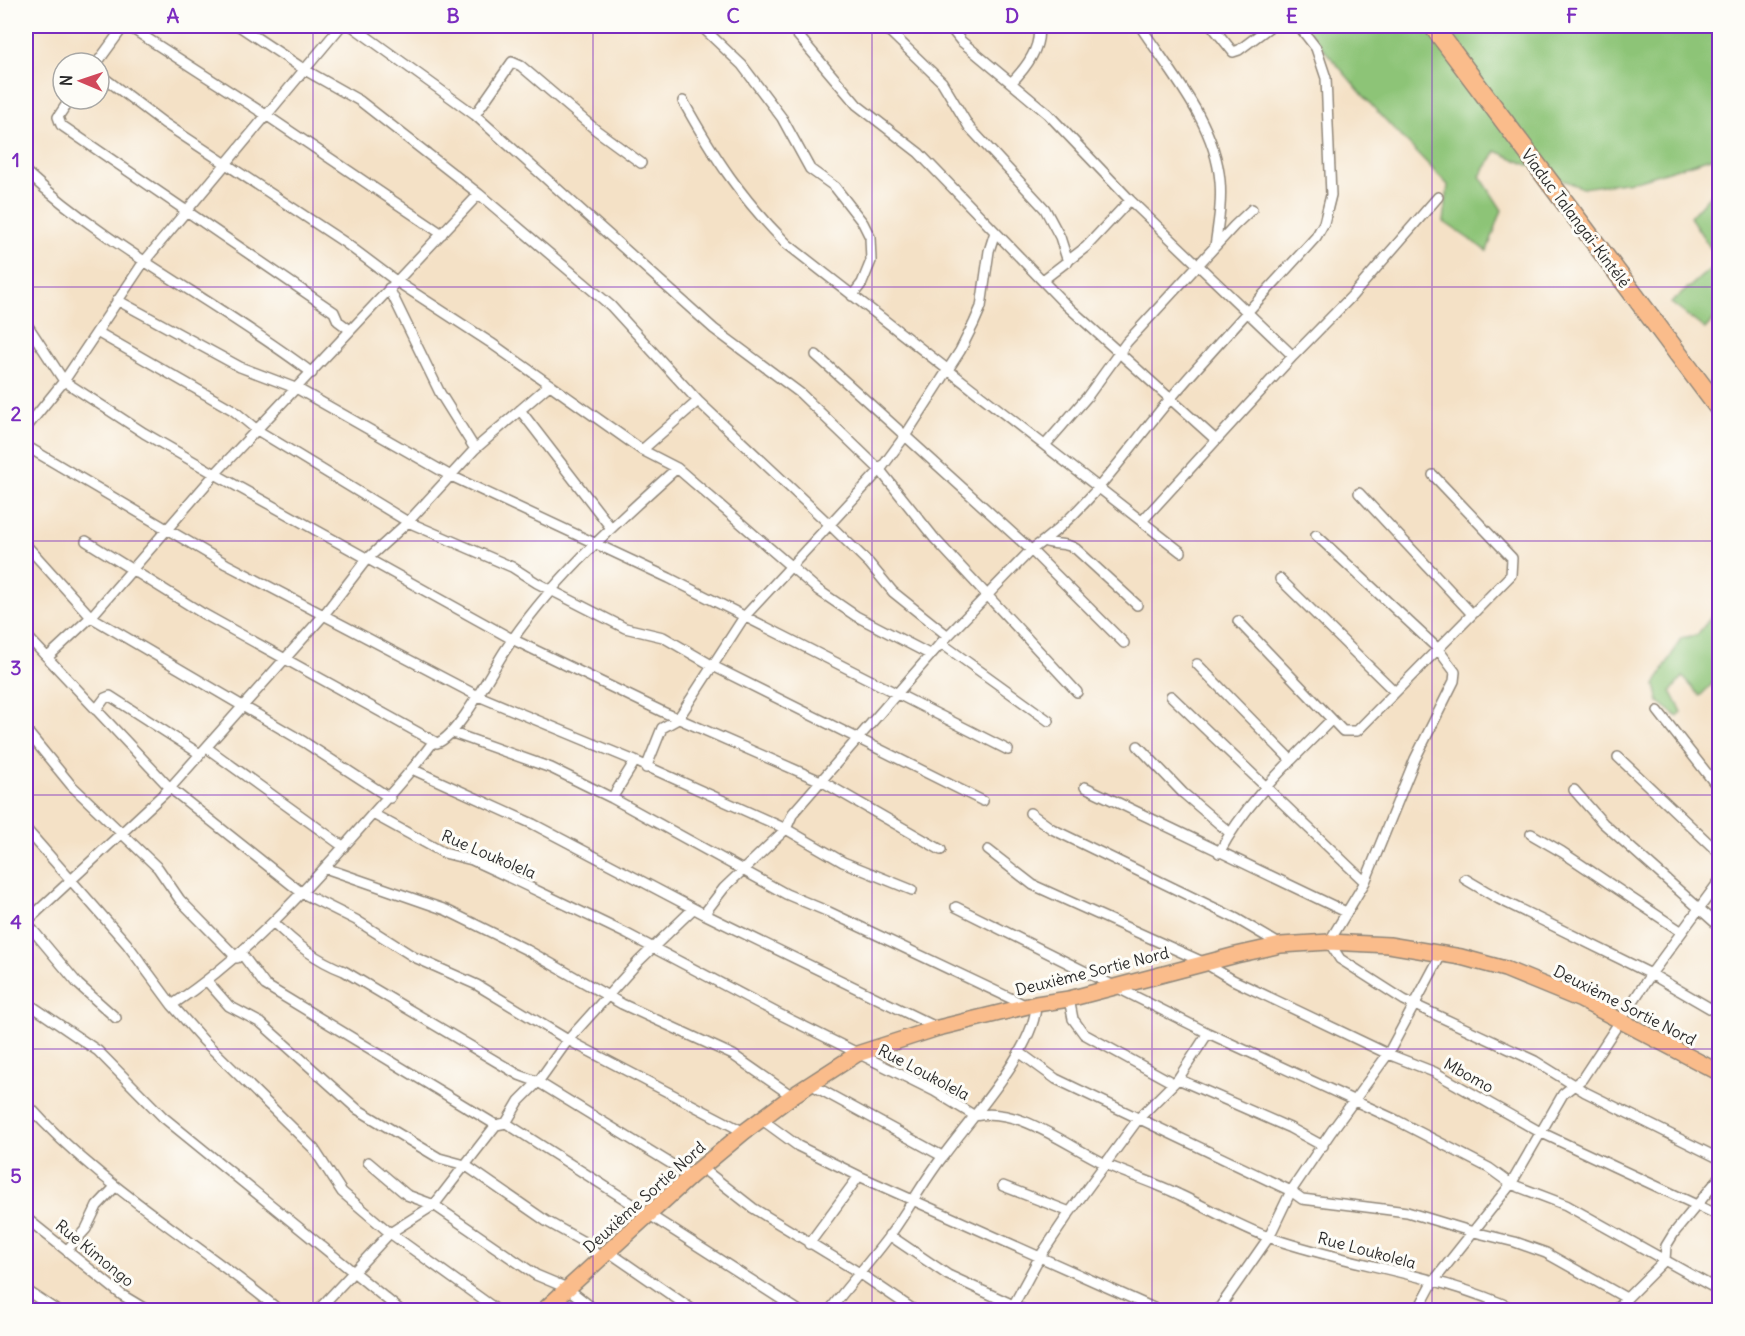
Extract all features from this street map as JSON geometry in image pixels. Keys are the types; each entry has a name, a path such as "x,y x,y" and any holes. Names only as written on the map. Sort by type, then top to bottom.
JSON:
{"highway":[{"name":"Viaduc Talangaï-Kintélé","path":"1433,26 1719,410"},
{"name":"Viaduc Talangaï-Kintélé","path":"1448,26 1719,391"}],"main road":[{"name":"Deuxième Sortie Nord","path":"543,1311 744,1132 792,1096 857,1054 938,1028 1032,1005 1069,999 1203,962 1281,945 1329,942 1389,945 1483,962 1581,1000 1620,1023 1719,1073"}],"street":[{"path":"106,51 126,26 266,115 442,234"},
{"path":"238,26 305,70 360,101 478,194 610,306 698,401 869,563 893,592 944,640 1049,721"},
{"path":"26,428 64,381 143,262 341,26"},
{"path":"352,26 474,115 714,329 800,393 880,470 935,539 1077,692"},
{"path":"701,26 742,65 782,118 810,169 835,187 863,224 870,237 871,261 862,283 852,296"},
{"path":"790,26 857,105 919,153 1064,303 1216,440"},
{"path":"884,26 942,82 969,127 1045,209 1060,237 1068,262"},
{"path":"949,26 961,41 1047,114 1197,266 1293,356"},
{"path":"1011,83 1025,68 1034,53 1039,32 1038,26"},
{"path":"1140,26 1189,100 1214,151 1220,182 1215,246"},
{"path":"1212,26 1233,52 1271,26"},
{"path":"704,914 724,888 786,829 794,813 944,640 1031,550 1044,541 1099,487 1169,400 1316,237 1330,208 1331,158 1326,78 1316,48 1299,26"},
{"path":"474,115 512,62 521,66 596,130 641,163"},
{"path":"111,83 224,164 344,242 392,285 491,343 548,386 642,450 677,468 791,564 818,591 856,616 931,655"},
{"path":"683,101 716,161 763,220 787,243 1181,552"},
{"path":"62,111 58,117 61,125 334,312 338,321 350,330"},
{"path":"26,172 143,262 269,341 312,373"},
{"path":"48,657 91,617 215,474 298,389 350,330 478,194"},
{"path":"1143,520 1293,356 1351,297 1438,197"},
{"path":"1044,280 1068,262 1130,200"},
{"path":"1046,444 1087,397 1120,352 1215,246 1252,209"},
{"path":"646,768 662,728 678,719 744,617 880,470 905,436 968,338 981,307 988,250 995,232"},
{"path":"392,285 440,393 475,449"},
{"path":"117,300 240,367 298,389 449,475 744,617 1008,750"},
{"path":"26,323 64,381 144,434 366,560 512,639 678,719 823,782 941,850"},
{"path":"97,332 233,410 257,430 408,522 512,567 552,591 634,631 663,637 713,666 983,801"},
{"path":"816,355 1031,550 1124,643"},
{"path":"116,1018 78,984 26,922 170,788 322,616 366,560 408,522 475,449 548,386"},
{"path":"642,450 698,401"},
{"path":"520,410 611,528"},
{"path":"26,446 168,528 225,564 476,695 635,761 646,768 786,829 843,862 912,890"},
{"path":"86,541 284,660 433,742 441,742 453,733 512,639 552,591 594,544 677,468"},
{"path":"1238,621 1331,720 1343,731 1357,731 1510,575 1512,558 1433,475"},
{"path":"1359,493 1472,614"},
{"path":"1316,535 1437,648 1455,672 1454,681 1414,759 1365,882 1329,942 1340,959 1416,1006 1534,1061 1585,1092 1719,1159"},
{"path":"1044,541 1054,545 1068,544 1076,549 1137,605"},
{"path":"26,545 91,617 244,706 390,798"},
{"path":"1280,579 1395,692"},
{"path":"26,635 170,788 302,893 356,920 414,957 477,985 568,1040 744,1132"},
{"path":"1197,664 1291,760"},
{"path":"96,710 105,698 110,696 203,751 344,847"},
{"path":"1171,696 1365,882"},
{"path":"1658,711 1719,790"},
{"path":"1219,853 1230,833 1265,787 1331,720"},
{"path":"26,730 71,785 124,832 158,868 180,900 239,956 265,985 496,1125"},
{"path":"453,733 551,768 612,798 786,894 1032,1005 1034,1022 1019,1052 975,1116 942,1156 890,1235 858,1272 830,1311"},
{"path":"172,1005 239,956 302,893 390,798 414,770 433,742"},
{"path":"1138,746 1183,793 1230,833"},
{"path":"1618,757 1719,854"},
{"path":"612,798 635,761"},
{"path":"414,770 533,824 693,909 938,1028"},
{"path":"1085,787 1346,912"},
{"path":"1574,790 1604,823 1719,927"},
{"path":"1030,813 1052,829 1238,919 1281,945"},
{"name":"Rue Loukolela","path":"373,814 444,853 472,860 652,948 857,1054 934,1091 975,1116 991,1112 1027,1123 1106,1165 1179,1194 1269,1237 1348,1262 1433,1282 1498,1302 1516,1311"},
{"path":"26,829 127,944 172,1005 242,1081 314,1149 342,1192 390,1233 497,1311"},
{"path":"1531,834 1682,932"},
{"name":"Mbomo","path":"988,850 1033,885 1203,962 1233,980 1388,1054 1434,1072 1540,1132 1719,1216"},
{"path":"325,868 446,910 527,950 608,996 733,1055 792,1096"},
{"path":"1465,879 1650,974 1719,1014"},
{"path":"1418,1311 1433,1282 1470,1232 1511,1184 1563,1094 1582,1079 1650,974 1719,880"},
{"path":"956,908 1208,1033 1356,1100 1489,1168 1511,1184 1566,1205 1719,1291"},
{"path":"506,1123 519,1101 538,1082 568,1040 652,948 693,909"},
{"path":"273,922 302,949 324,963 344,971 519,1075 538,1082 697,1172 809,1244 858,1272 914,1311"},
{"path":"1218,1311 1269,1237 1292,1191 1388,1054 1416,1006 1442,953"},
{"path":"207,981 229,1006 261,1023 357,1109 439,1158 465,1165 546,1221 605,1255 693,1311"},
{"path":"1069,999 1069,1009 1076,1026 1090,1039 1176,1081 1300,1132 1323,1146"},
{"path":"26,1002 98,1051 163,1117 400,1311"},
{"path":"1013,1306 1039,1258 1070,1212 1139,1118 1176,1081 1208,1033"},
{"path":"1019,1052 1056,1079 1292,1191 1302,1199 1407,1212 1470,1232 1515,1242 1546,1253 1626,1298"},
{"path":"812,1085 942,1156"},
{"path":"26,1103 42,1122 115,1188 279,1311"},
{"path":"760,1119 798,1146 859,1176 913,1198 1158,1311"},
{"path":"318,1311 390,1233 434,1205 496,1125 506,1123 798,1311"},
{"path":"368,1162 407,1195 434,1205 536,1275 567,1288 595,1311"},
{"path":"809,1244 859,1176"},
{"path":"1615,1311 1665,1260 1666,1246 1719,1177"},
{"path":"1003,1185 1070,1212"},
{"path":"67,1250 86,1229 97,1206 115,1188"},
{"name":"Rue Kimongo","path":"26,1218 122,1295 147,1311"},
{"path":"890,1235 948,1275 1024,1311"},
{"path":"26,1290 56,1311"}],"green space":[{"path":"1304,26 1719,26 1719,84 1713,88 1719,101 1719,167 1714,157 1639,180 1582,188 1496,151 1480,176 1502,210 1487,251 1444,222 1448,185 1374,108"},
{"path":"1719,185 1719,261 1690,217"},
{"path":"1719,261 1719,313 1705,329 1671,303"},
{"path":"1719,607 1719,677 1700,696 1683,677 1671,691 1682,712 1678,717 1659,702 1655,685 1681,638 1697,635"}]}
